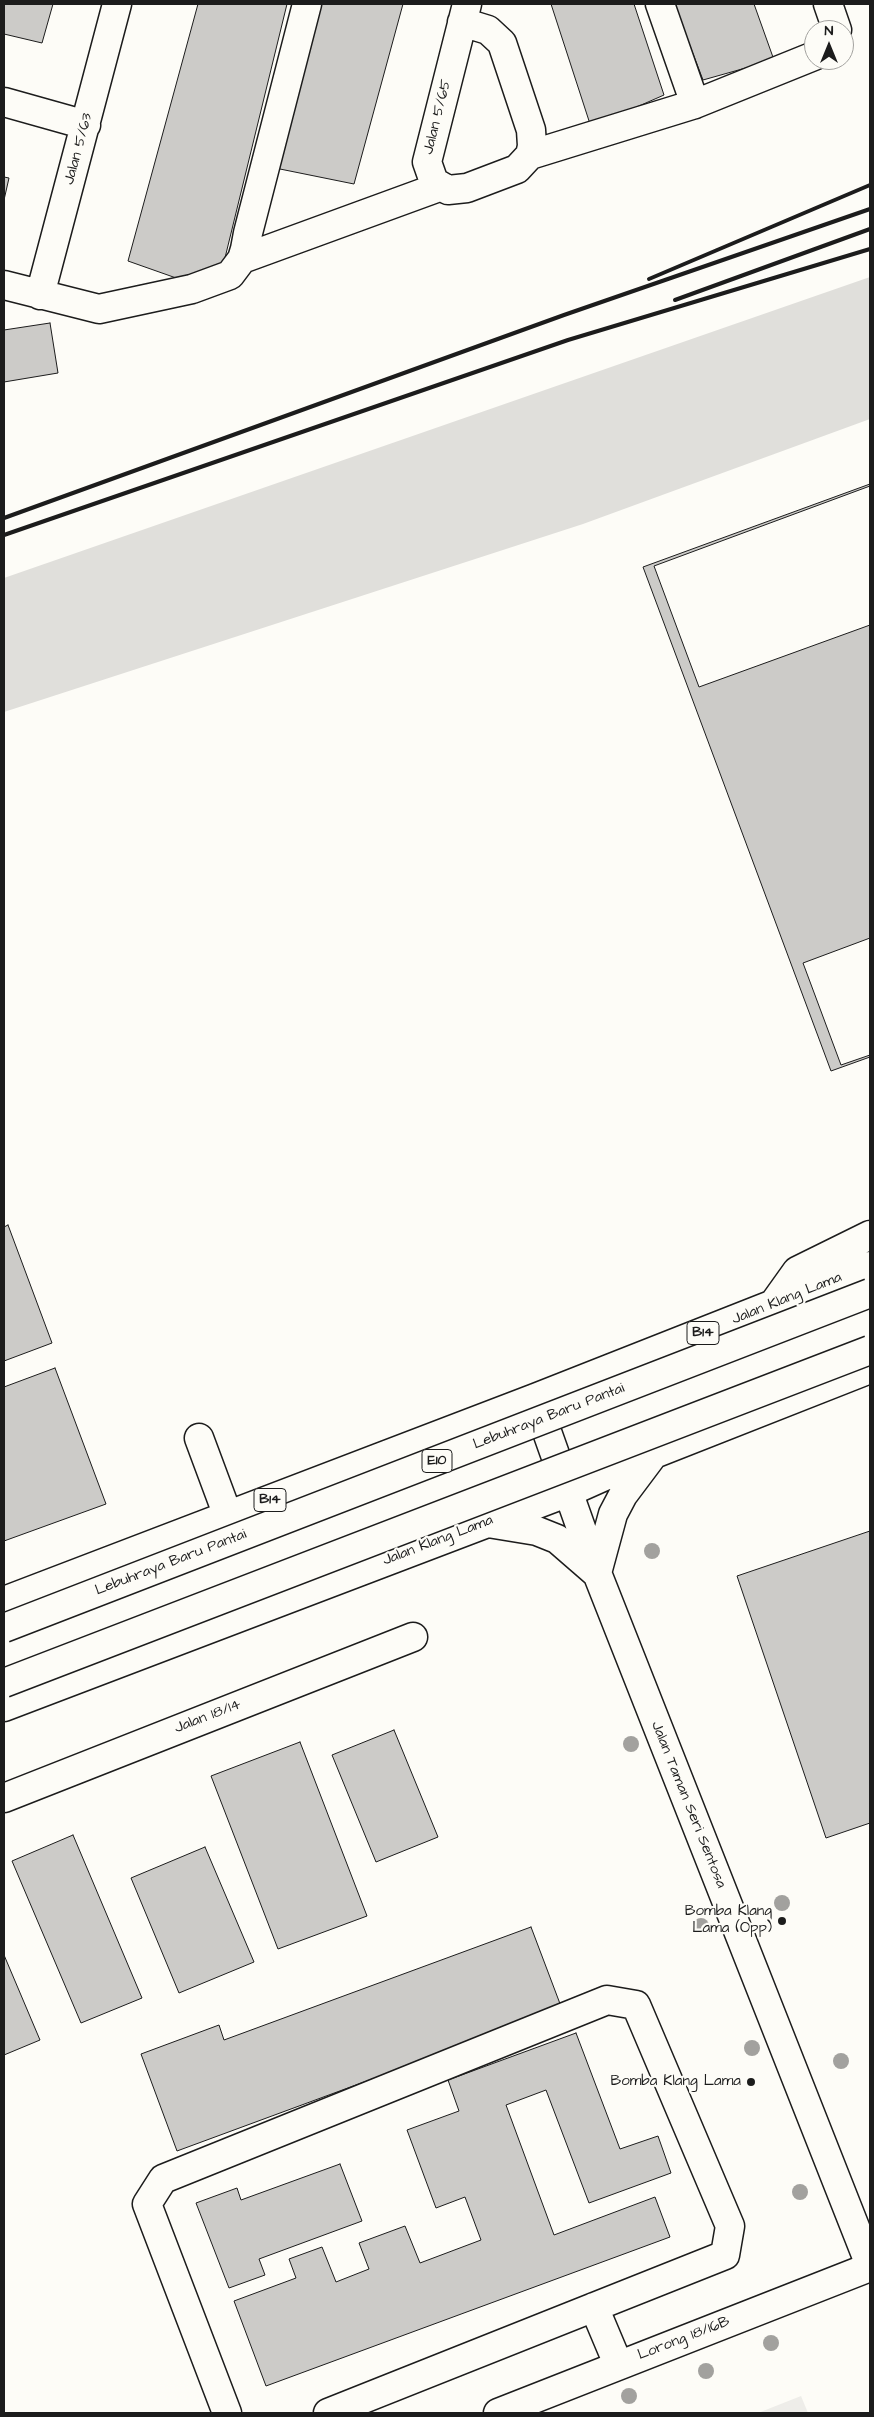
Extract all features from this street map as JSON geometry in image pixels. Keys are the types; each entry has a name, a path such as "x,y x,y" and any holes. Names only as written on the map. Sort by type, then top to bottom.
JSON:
{"main road":[{"name":"Jalan 5/63","path":"40,295 117,4"},
{"path":"4,285 91,309 107,308 192,289 230,275 242,259 307,4"},
{"path":"660,4 694,104"},
{"path":"828,4 834,20"},
{"name":"Jalan 5/65","path":"439,187 429,172 429,151 465,13 502,43 531,130 530,155"},
{"path":"242,259 439,187 448,190 467,188 517,169 530,155 694,104 804,60"},
{"path":"4,102 86,125"},
{"path":"772,1306 797,1271 870,1235"},
{"name":"Jalan Klang Lama","path":"4,1601 536,1398 870,1266"},
{"name":"Lebuhraya Baru Pantai","path":"4,1628 870,1293"},
{"path":"4,1683 870,1350"},
{"name":"Jalan Klang Lama","path":"4,1707 569,1492 654,1454 870,1369"},
{"name":"Jalan Taman Seri Sentosa","path":"536,1398 597,1573 870,2266"},
{"path":"199,1438 228,1516"},
{"path":"486,1523 537,1531 557,1540 597,1573 613,1514 623,1495 654,1454"},
{"name":"Jalan 18/14","path":"4,1798 413,1637"},
{"path":"227,2413 147,2204 163,2179 607,2000 636,2005 730,2226 725,2255 328,2413"},
{"name":"Lorong 18/16B","path":"498,2413 870,2266"},
{"path":"594,2307 618,2364"}],"shaded area":[{"path":"870,277 870,419 583,524 4,712 4,578"},
{"path":"801,2396 808,2413 758,2413"}],"building":[{"path":"4,4 53,4 42,43 4,34"},
{"path":"198,4 287,4 223,266 179,279 128,261"},
{"path":"318,4 403,4 354,184 275,168"},
{"path":"551,4 634,4 664,95 591,127"},
{"path":"674,4 754,4 774,60 703,80"},
{"path":"4,177 9,178 4,200"},
{"path":"50,323 58,373 4,382 4,330"},
{"path":"870,484 870,1057 831,1071 643,567"},
{"path":"870,486 870,625 699,687 654,566"},
{"path":"870,938 870,1055 841,1065 803,963"},
{"path":"8,1225 52,1343 4,1361 4,1227"},
{"path":"55,1368 106,1504 4,1541 4,1387"},
{"path":"870,1531 870,1823 826,1838 737,1576"},
{"path":"394,1730 438,1837 376,1862 332,1755"},
{"path":"300,1742 367,1916 278,1949 211,1776"},
{"path":"73,1835 142,1998 81,2023 12,1861"},
{"path":"205,1847 254,1962 179,1993 131,1878"},
{"path":"531,1927 562,2009 177,2151 141,2054 219,2025 224,2040"},
{"path":"4,1955 40,2040 4,2055"},
{"path":"576,2033 620,2149 658,2136 671,2173 589,2203 546,2090 506,2105 554,2235 655,2197 670,2237 266,2386 234,2301 296,2278 289,2259 322,2247 336,2282 369,2269 359,2243 405,2226 420,2263 481,2240 465,2197 436,2208 407,2130 459,2111 448,2080"},
{"path":"340,2164 362,2221 259,2259 265,2275 229,2288 196,2203 237,2188 241,2200"}],"railway":[{"path":"649,279 870,185"},
{"path":"4,518 564,315 870,209"},
{"path":"675,300 870,229"},
{"path":"4,535 568,340 870,249"}],"place":[{"name":"Bomba Klang Lama (Opp)","path":"782,1921"},
{"name":"Bomba Klang Lama","path":"751,2082"}]}
